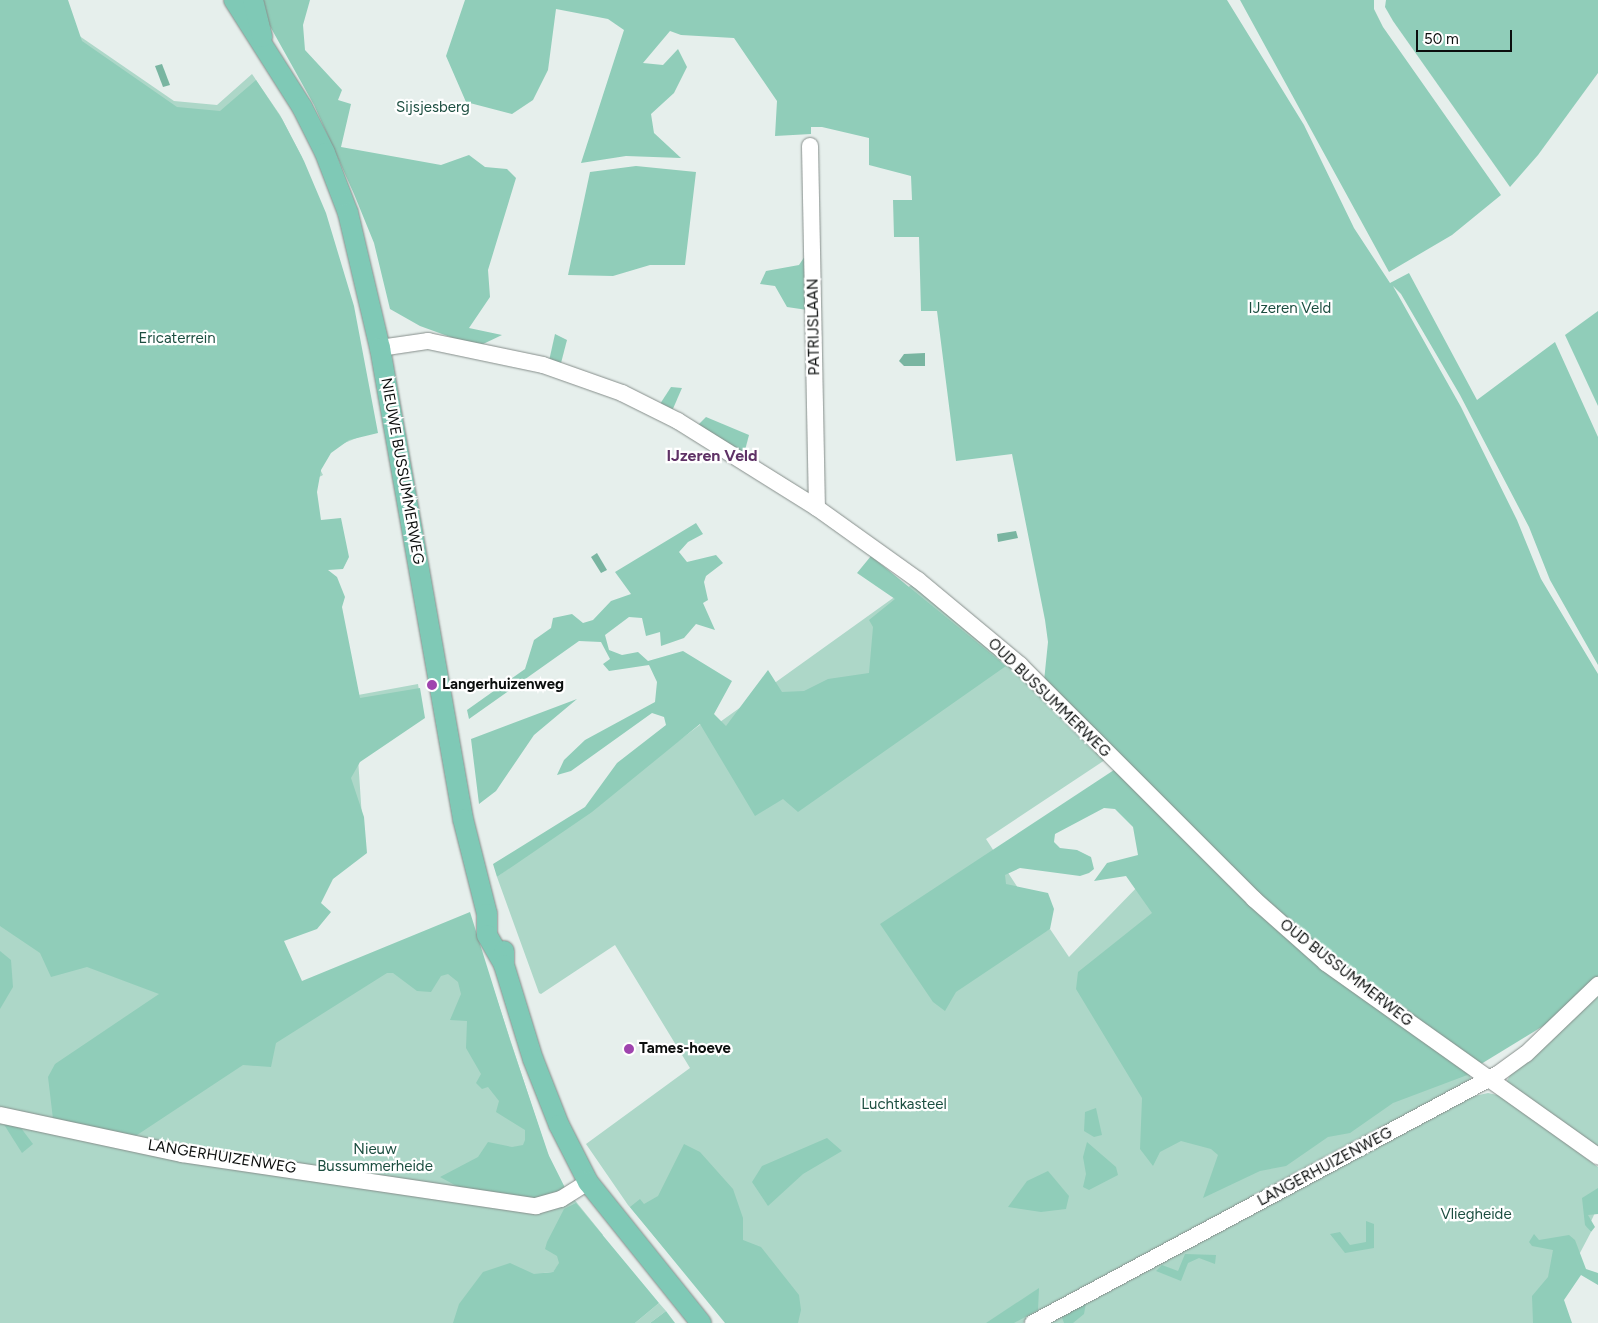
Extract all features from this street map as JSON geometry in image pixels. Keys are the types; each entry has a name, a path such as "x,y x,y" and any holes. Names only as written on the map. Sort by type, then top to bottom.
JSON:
{"main road":[{"name":"NIEUWE BUSSUMMERWEG","path":"234,0 248,27 264,46 325,153 348,213 380,348 463,819 487,914 501,935 504,965 533,1059 558,1125 588,1182 701,1323"},
{"name":"NIEUWE BUSSUMMERWEG","path":"253,0 264,46"}],"street":[{"name":"PATRIJSLAAN","path":"810,146 817,508"},
{"name":"OUD BUSSUMMERWEG","path":"380,348 428,341 543,365 622,393 678,421 817,508 918,580 1020,665 1254,900 1326,962 1488,1080 1598,1156"},
{"name":"LANGERHUIZENWEG","path":"1034,1323 1488,1080 1526,1054 1598,986"},
{"name":"LANGERHUIZENWEG","path":"0,1115 182,1154 536,1206 560,1200 588,1182"}],"green space":[{"path":"0,0 78,35 174,101 217,105 252,74 280,115 302,157 376,430 313,456 323,475 244,516 358,695 418,684 423,715 358,758 363,833 55,1115 470,917 547,1152 565,1188 603,1235 560,1263 553,1272 543,1273 539,1323 0,1323"},
{"name":"Ericaterrein","path":"0,0 68,0 82,41 177,107 220,111 256,80 282,119 304,161 326,213 354,306 378,433 349,440 331,453 321,470 317,492 321,520 341,518 349,557 343,569 328,570 337,577 345,597 342,607 360,698 420,688 425,718 360,762 351,778 364,817 367,853 333,879 321,903 331,912 317,929 284,941 302,981 470,912 549,1156 565,1188 562,1194 527,1203 464,1190 440,1177 478,1157 488,1142 512,1147 523,1145 525,1140 525,1130 496,1112 499,1101 488,1087 482,1089 476,1083 481,1074 466,1048 467,1021 450,1020 461,994 458,982 448,974 441,976 431,992 417,991 393,973 387,973 276,1043 271,1067 243,1065 134,1137 53,1119 48,1077 55,1064 159,994 87,967 51,977 40,953 0,926"},
{"path":"260,0 310,0 303,25 305,50 342,90 338,100 351,104 341,147 441,165 469,155 485,167 507,169 516,178 488,270 490,297 469,328 502,335 481,345 453,338 420,326 390,309 374,243 354,194 314,105 266,19"},
{"name":"IJzeren Veld","path":"465,0 1227,0 1304,125 1354,228 1390,283 1409,273 1477,400 1555,342 1598,437 1598,665 1550,580 1529,527 1460,395 1401,294 1393,286 1461,407 1517,520 1541,579 1598,674 1598,978 1548,1023 1481,1064 1347,974 1256,897 1044,681 1048,642 1045,620 1012,454 956,461 937,311 921,311 919,237 894,237 893,200 912,200 911,176 869,165 869,138 822,127 811,127 811,134 775,136 777,101 734,38 681,35 670,31 643,63 663,65 678,49 687,67 674,93 651,114 654,133 681,158 626,156 581,163 624,30 608,19 556,9 548,70 533,100 512,114 466,102 446,56"},
{"path":"1240,0 1374,0 1374,9 1383,27 1501,195 1452,235 1389,272"},
{"path":"1386,0 1598,0 1598,73 1538,155 1510,187 1393,21 1385,7"},
{"path":"636,166 696,172 685,265 650,265 613,276 568,275 590,172"},
{"path":"807,253 814,311 787,307 775,286 760,284 766,271 799,265"},
{"path":"1598,311 1598,406 1565,335"},
{"path":"555,334 567,340 561,363 549,361"},
{"path":"671,387 682,388 672,411 660,404"},
{"path":"706,417 749,435 744,454 695,428"},
{"path":"696,523 703,534 688,542 679,552 687,562 716,555 723,563 706,576 704,582 708,600 703,603 715,630 696,624 684,638 661,646 660,632 646,636 642,618 629,617 605,635 609,650 622,655 638,652 648,661 683,651 732,681 714,714 726,726 768,670 782,692 804,691 828,679 869,673 873,627 869,620 895,599 857,573 871,556 1006,666 798,812 783,799 755,816 700,724 592,812 497,877 493,864 585,807 617,763 666,725 664,717 652,713 571,771 557,775 564,760 585,740 655,702 657,682 649,665 609,671 603,664 610,659 601,642 579,641 469,719 467,710 525,669 534,640 551,628 553,618 572,614 583,623 593,620 611,601 631,594 615,572"},
{"name":"Luchtkasteel","path":"921,578 1111,756 986,839 1046,931 1050,929 1069,957 1182,841 1470,1074 1471,1081 1023,1323 727,1323 628,1205 586,1144 690,1068 615,945 541,994 539,993 497,877 701,724 706,732"},
{"path":"577,699 534,735 496,791 479,804 471,739"},
{"path":"1114,770 1162,815 1470,1074 1393,1103 1350,1133 1328,1137 1286,1166 1260,1171 1203,1198 1218,1155 1211,1149 1181,1141 1160,1152 1153,1166 1140,1149 1142,1098 1076,989 1078,972 1152,913 1126,876 1094,881 1107,863 1138,855 1133,827 1115,809 1104,808 1055,834 1054,842 1060,848 1077,850 1091,857 1094,869 1089,873 1080,876 1020,868 1005,875 1006,884 1048,893 1054,909 1050,929 956,992 945,1011 933,1002 880,924"},
{"path":"0,951 11,960 13,987 0,1009"},
{"path":"1598,985 1598,1149 1506,1083 1511,1073"},
{"name":"Vliegheide","path":"1488,1093 1502,1096 1598,1167 1598,1206 1588,1228 1591,1232 1543,1323 1047,1323 1470,1097"},
{"path":"1096,1108 1102,1135 1094,1137 1084,1131 1085,1112"},
{"path":"3,1123 21,1128 33,1144 22,1153"},
{"path":"827,1138 842,1151 803,1174 768,1206 752,1182 762,1166"},
{"path":"1087,1142 1116,1167 1118,1175 1089,1190 1083,1187 1086,1174 1083,1157"},
{"path":"684,1144 700,1152 733,1189 743,1218 743,1240 761,1247 799,1295 801,1310 798,1323 725,1323 630,1207 640,1199 644,1204 658,1196"},
{"path":"1048,1171 1069,1196 1066,1209 1041,1212 1008,1207 1027,1181"},
{"path":"1598,1188 1598,1214 1588,1215 1595,1227 1591,1232 1585,1225 1582,1198"},
{"path":"576,1203 659,1303 635,1323 453,1323 459,1304 483,1272 510,1263 534,1274 553,1272 559,1263 557,1256 545,1249 547,1242 564,1209"},
{"path":"1366,1221 1374,1224 1374,1248 1345,1253 1330,1234 1340,1232 1350,1245 1366,1242"},
{"path":"1534,1234 1539,1240 1569,1235 1575,1240 1586,1269 1598,1273 1598,1285 1581,1275 1564,1300 1572,1323 1533,1323 1532,1296 1548,1277 1553,1250 1532,1246 1529,1242"},
{"path":"1185,1254 1216,1255 1215,1264 1199,1258 1188,1263 1181,1281 1156,1271 1162,1265 1178,1271"},
{"path":"1039,1288 1038,1310 1014,1323 986,1323"},
{"path":"659,1303 666,1311 650,1323 635,1323"},
{"path":"1086,1303 1084,1314 1073,1323 1064,1323 1061,1315"},
{"path":"666,1311 675,1323 650,1323"}],"shaded area":[{"path":"162,64 170,85 163,87 155,66"},
{"path":"925,353 925,366 904,366 899,361 904,354"},
{"path":"1016,531 1018,538 998,542 997,534"},
{"path":"597,553 607,570 601,573 591,557"}],"place":[{"name":"Langerhuizenweg","path":"432,685"},
{"name":"Tames-hoeve","path":"629,1049"}],"district":[{"name":"IJzeren Veld","path":"712,456"}],"park label":[{"name":"Sijsjesberg","path":"433,108"},
{"name":"Nieuw Bussummerheide","path":"375,1158"}]}
